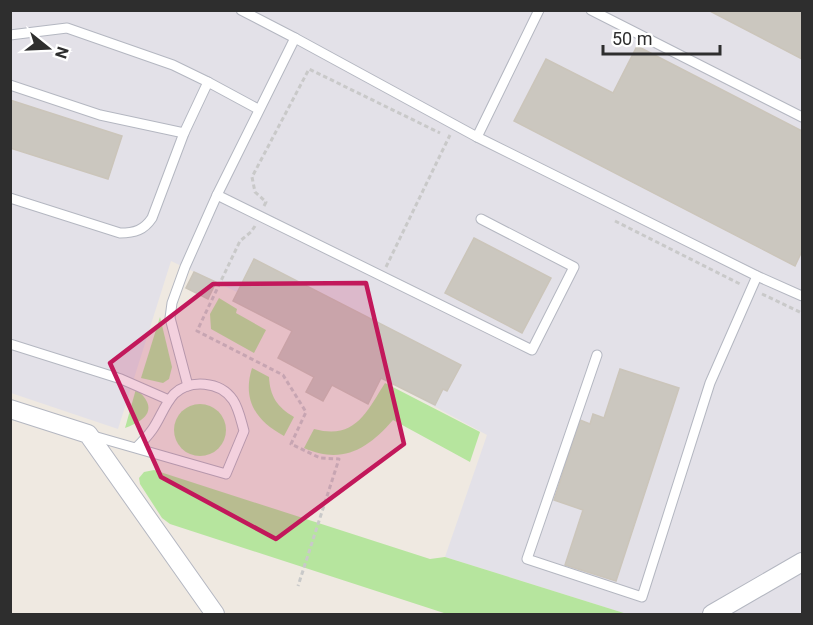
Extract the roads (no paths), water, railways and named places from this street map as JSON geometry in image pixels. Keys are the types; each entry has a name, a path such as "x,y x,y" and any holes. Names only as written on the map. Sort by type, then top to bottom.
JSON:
{"street":[{"path":"10,409 88,434 215,615"},
{"path":"712,615 802,562"}],"lane":[{"path":"241,10 477,137 757,276 802,295"},
{"path":"477,137 539,10"},
{"path":"591,10 802,117"},
{"path":"10,35 67,28 173,65 258,109"},
{"path":"188,386 170,318 172,303 217,195 295,38"},
{"path":"10,198 120,233 132,233 146,226 152,218 184,133 208,82"},
{"path":"10,85 99,115 184,133"},
{"path":"217,195 532,350 574,267 481,219"},
{"path":"597,355 528,559 642,597 710,382 757,276"},
{"path":"10,344 131,383 169,400"},
{"path":"88,434 136,448 226,474 244,431 232,398 211,384 188,386 169,400 151,431 136,448"}]}
